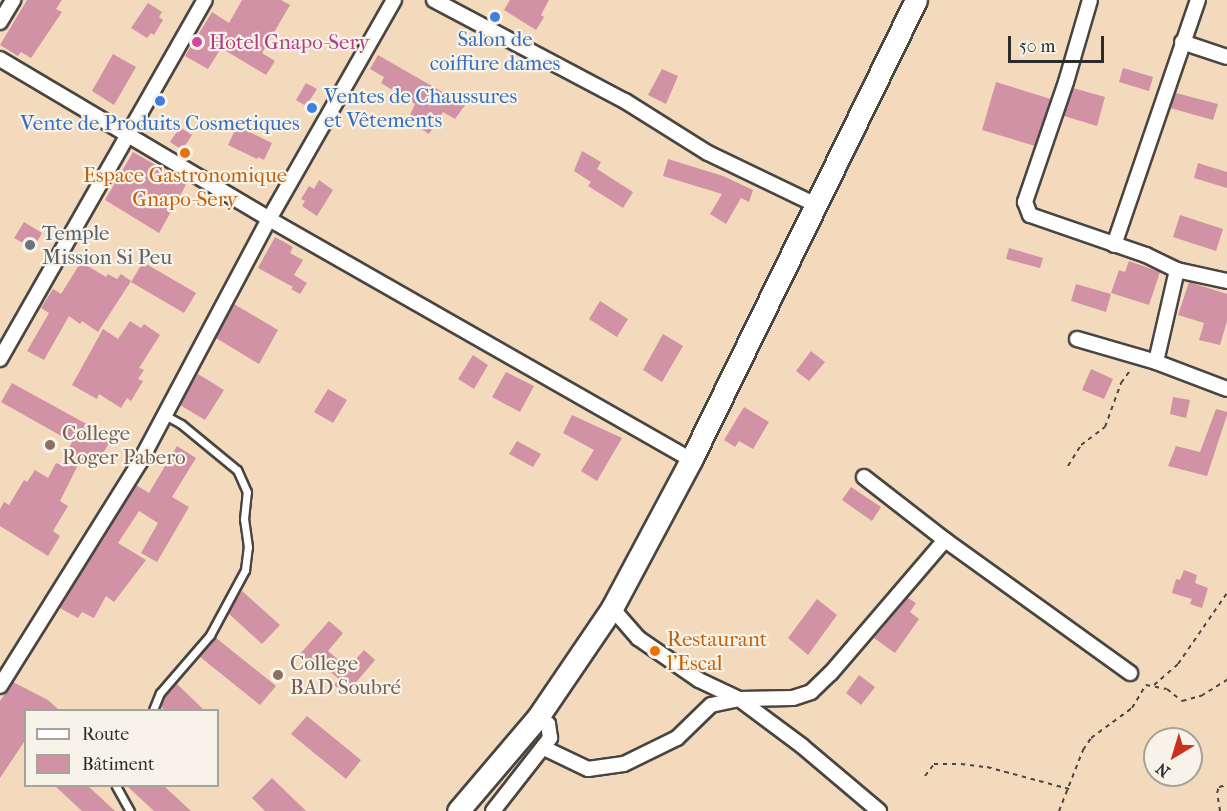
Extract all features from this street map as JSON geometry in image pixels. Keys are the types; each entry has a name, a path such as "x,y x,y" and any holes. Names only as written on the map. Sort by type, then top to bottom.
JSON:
{"main road":[{"path":"458,811 538,717 612,608 691,460 916,0"}],"street":[{"path":"0,22 13,0"},
{"path":"0,359 205,0"},
{"path":"0,686 140,462 269,219 394,0"},
{"path":"434,0 625,101 708,153 816,205"},
{"path":"1090,0 1066,82 1025,202 1030,215 1039,221 1114,244 1178,270 1227,282"},
{"path":"1114,244 1198,0"},
{"path":"1182,42 1227,57"},
{"path":"0,59 269,219 691,460"},
{"path":"1156,362 1178,270"},
{"path":"1077,339 1156,362 1227,389"},
{"path":"864,477 945,540 1130,673"},
{"path":"544,748 588,769 624,764 677,738 711,705 739,699 793,698 811,692 831,673 945,540"},
{"path":"612,608 638,638 699,680 739,699 802,746 879,811"},
{"path":"493,811 550,738 548,724 538,717"}],"lane":[{"path":"154,709 160,693 210,635 245,570 248,547 244,519 247,492 237,470 181,424 165,415"},
{"path":"118,787 130,811"}],"path":[{"path":"1068,466 1081,445 1105,427 1121,383 1128,372 1138,365 1156,362"},
{"path":"1154,685 1178,664 1227,593"},
{"path":"1059,811 1083,750 1091,738 1132,708 1146,685 1167,689 1182,701 1201,696 1227,680"},
{"path":"925,776 934,764 987,766 1069,789"},
{"path":"1220,811 1217,793 1219,787 1227,785"}],"building":[{"path":"27,0 62,0 56,9 62,12 31,58 21,52 18,56 0,45"},
{"path":"242,0 281,0 290,5 262,53 275,61 266,75 221,48 208,69 185,56 212,12 229,23"},
{"path":"510,0 549,0 541,15 544,17 536,30 504,10"},
{"path":"148,3 162,12 159,17 163,20 154,35 151,33 147,38 131,28"},
{"path":"113,54 136,67 114,105 92,91"},
{"path":"378,55 465,105 455,119 443,112 429,134 420,128 425,122 410,115 415,104 381,83 384,77 370,69"},
{"path":"1123,68 1153,77 1149,91 1119,82"},
{"path":"662,69 678,76 666,104 648,95"},
{"path":"996,82 1051,99 1035,146 982,130"},
{"path":"306,83 317,89 306,106 296,100"},
{"path":"1073,88 1105,97 1097,126 1064,116"},
{"path":"1176,93 1218,104 1213,120 1170,108"},
{"path":"237,126 272,143 264,160 228,145"},
{"path":"180,127 192,135 182,150 170,142"},
{"path":"582,151 601,162 597,169 633,192 623,208 588,186 591,182 574,171"},
{"path":"133,152 187,183 159,233 105,200"},
{"path":"668,159 723,176 753,190 749,202 741,198 726,224 710,214 722,194 663,176"},
{"path":"1198,163 1227,172 1227,188 1194,178"},
{"path":"319,180 333,190 317,216 302,206 305,201 301,199 309,186 314,189"},
{"path":"1180,215 1223,229 1216,251 1173,237"},
{"path":"24,222 42,233 33,249 14,238"},
{"path":"275,237 293,247 290,253 303,260 294,275 307,283 300,294 291,289 293,287 258,268"},
{"path":"1009,248 1043,258 1040,268 1006,259"},
{"path":"1129,261 1160,272 1149,305 1111,293 1119,270 1125,272"},
{"path":"81,262 106,277 108,274 117,279 121,274 131,281 98,332 82,321 80,324 69,316 44,360 27,351 49,313 41,308 53,289 61,294"},
{"path":"143,262 196,293 184,313 131,282"},
{"path":"1189,282 1227,294 1227,321 1220,345 1199,340 1204,323 1178,315"},
{"path":"1076,284 1111,294 1106,312 1071,301"},
{"path":"600,301 628,319 617,337 589,319"},
{"path":"234,304 278,330 259,364 216,338"},
{"path":"130,321 141,328 144,324 160,335 139,368 144,370 138,379 143,381 131,401 127,398 121,408 99,394 97,399 72,385 103,329 118,339"},
{"path":"663,334 683,346 662,382 643,370"},
{"path":"811,351 825,362 809,381 796,371"},
{"path":"473,355 488,365 474,389 458,379"},
{"path":"1091,369 1113,379 1104,399 1082,390"},
{"path":"506,372 534,386 520,412 492,397"},
{"path":"198,374 224,390 205,420 180,405"},
{"path":"12,383 112,438 94,469 80,461 60,501 68,506 53,531 60,536 48,556 0,526 0,509 4,502 9,505 24,480 27,482 35,470 48,478 56,463 61,465 72,442 1,402"},
{"path":"328,389 347,400 333,423 314,412"},
{"path":"1173,397 1190,400 1186,418 1170,414"},
{"path":"744,407 769,422 753,449 739,441 735,447 724,440"},
{"path":"1216,409 1227,412 1227,415 1207,476 1168,466 1176,446 1200,452"},
{"path":"572,415 622,438 597,481 581,471 594,450 563,433"},
{"path":"517,441 541,454 533,467 509,454"},
{"path":"177,446 196,458 172,497 189,507 157,562 141,553 158,523 139,511 118,543 146,560 114,602 106,596 94,618 82,612 78,618 60,608 136,485 149,493"},
{"path":"851,487 881,507 872,521 842,500"},
{"path":"1184,570 1197,575 1195,583 1208,588 1202,608 1190,604 1192,599 1172,593 1176,579 1180,580"},
{"path":"242,591 280,625 262,644 228,613"},
{"path":"908,598 916,603 910,612 919,619 895,653 874,638"},
{"path":"817,599 837,615 808,655 788,638"},
{"path":"329,621 343,633 328,651 348,668 364,650 375,660 346,694 334,685 339,679 318,662 315,666 300,654"},
{"path":"215,637 276,686 260,705 199,656"},
{"path":"859,675 875,687 861,705 846,693"},
{"path":"13,682 48,700 58,709 24,709 24,742 0,778 0,701"},
{"path":"176,683 203,709 163,709 161,706 165,696"},
{"path":"307,716 361,760 346,779 291,734"},
{"path":"272,778 306,811 265,811 252,798"},
{"path":"56,787 89,787 115,811 82,811"},
{"path":"128,787 165,787 191,811 154,811"}],"place":[{"name":"Salon de coiffure dames","path":"495,17"},
{"name":"Hotel Gnapo-Sery","path":"197,42"},
{"name":"Vente de Produits Cosmetiques","path":"160,101"},
{"name":"Ventes de Chaussures et Vêtements","path":"312,108"},
{"name":"Espace Gastronomique Gnapo-Sery","path":"185,153"},
{"name":"Temple Mission Si Peu","path":"30,245"},
{"name":"College Roger Pabero","path":"50,445"},
{"name":"Restaurant l'Escal","path":"655,651"},
{"name":"College BAD Soubré","path":"278,675"}]}
